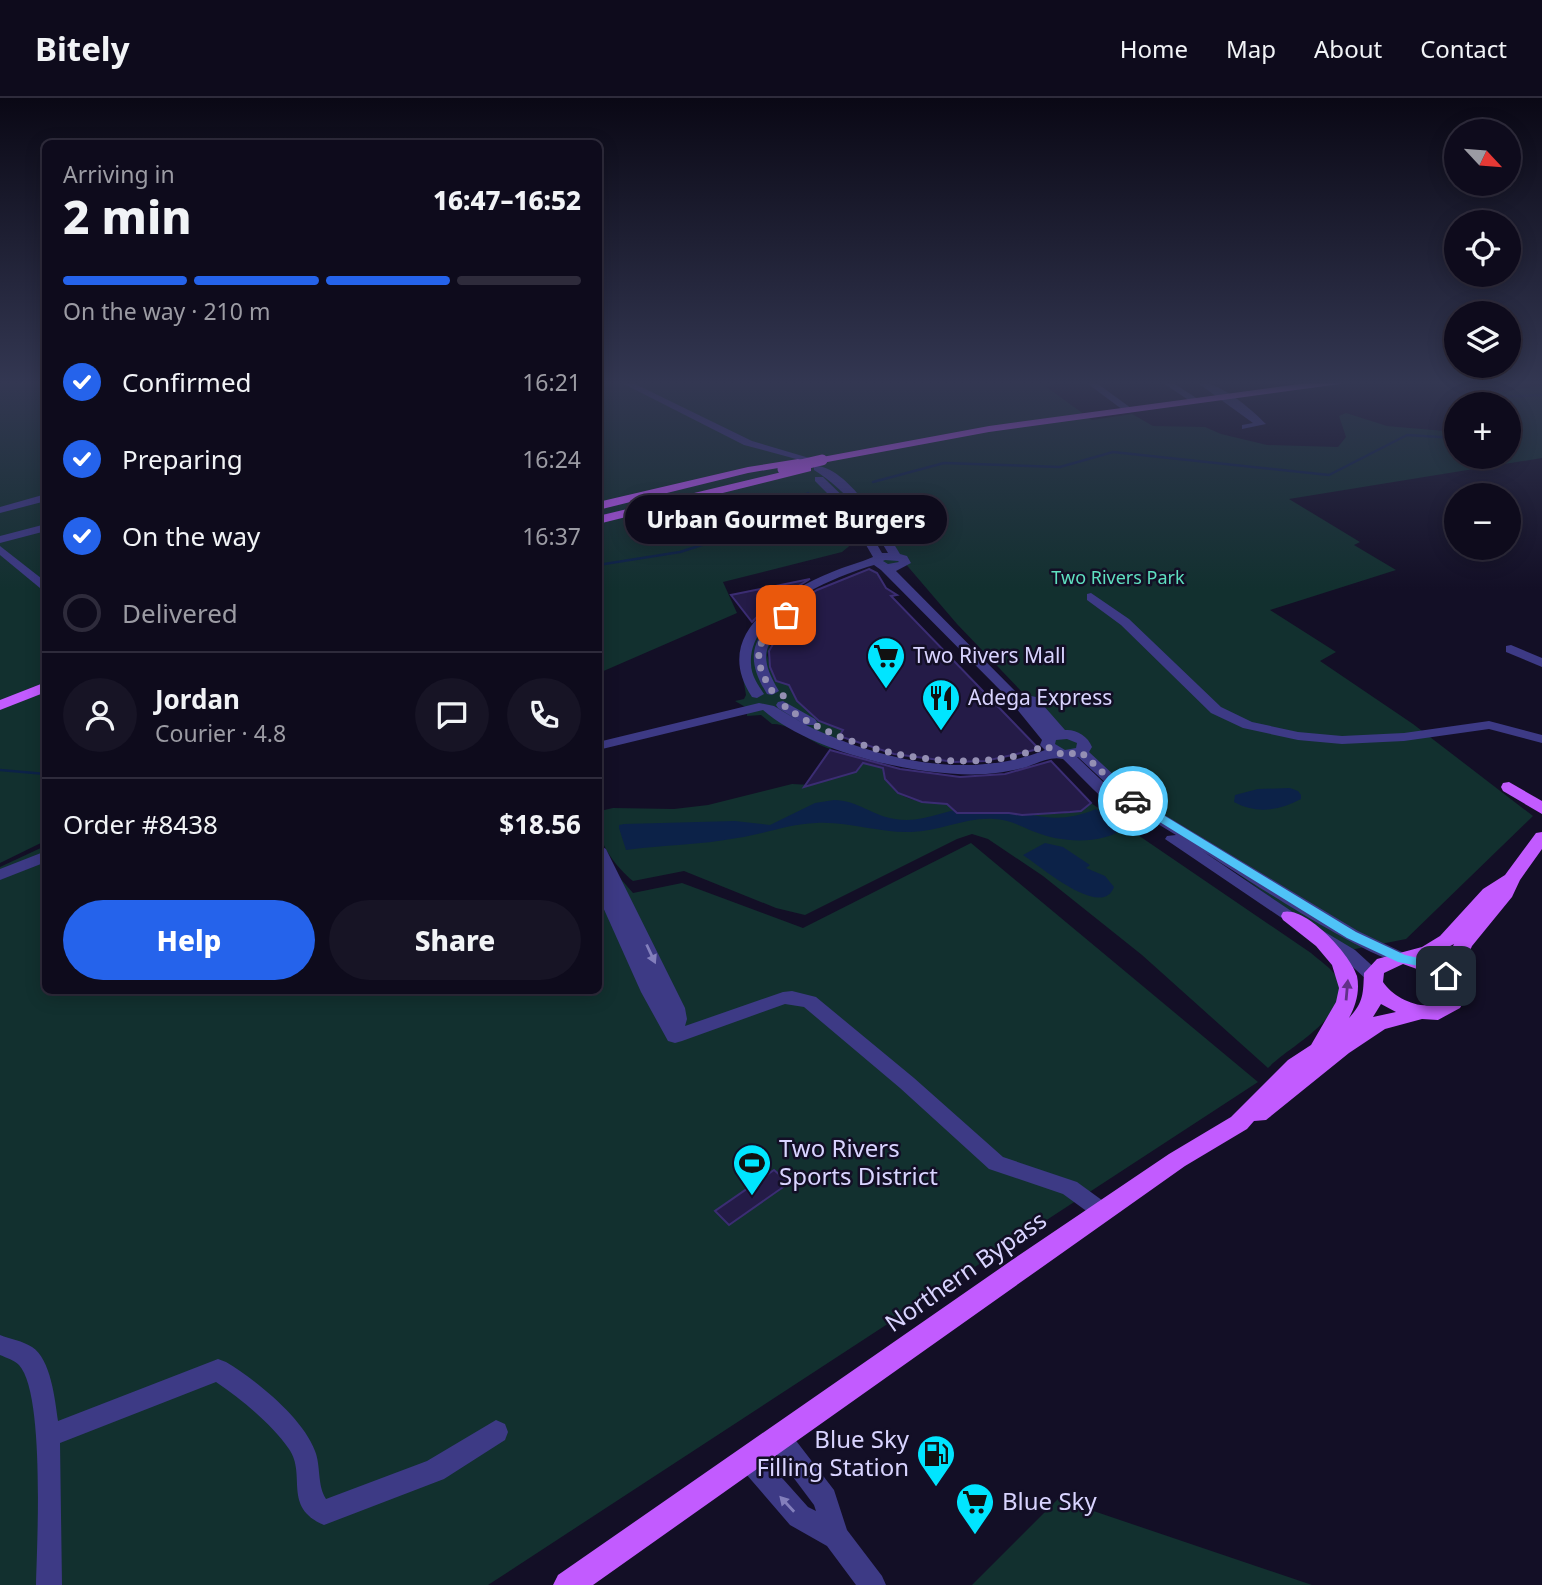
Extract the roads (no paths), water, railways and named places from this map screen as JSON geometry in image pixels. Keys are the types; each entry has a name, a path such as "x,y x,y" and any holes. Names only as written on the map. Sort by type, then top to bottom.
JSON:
{"main road":[{"path":"814,470 898,450"},
{"path":"602,512 914,450"},
{"path":"0,705 42,688"},
{"path":"1542,791 1515,788 1542,809"},
{"path":"1451,983 1453,967 1464,943 1506,892 1511,879 1542,837"},
{"path":"1422,1013 1388,1000 1375,982 1380,964 1405,959 1438,947 1494,888 1511,879"},
{"path":"1290,916 1336,956 1343,964 1348,981 1348,992 1342,1010 1317,1051"},
{"path":"1239,1123 1260,1113 1342,1048 1380,1023 1422,1013 1436,1013 1454,1003 1455,991 1451,983 1435,968 1405,959"},
{"name":"Northern Bypass","path":"568,1585 1177,1160 1239,1123 1272,1087 1351,1028 1369,1009 1375,982"}],"street":[{"path":"766,450 814,470 867,512 886,562"},
{"path":"814,470 853,512 886,562 926,600 1060,746 1116,802 1200,850 1323,927 1375,982"},
{"path":"0,510 42,498"},
{"path":"0,540 42,528"},
{"path":"0,549 42,586"},
{"path":"602,745 784,696 772,691 758,663 758,651 770,629 823,589 886,562"},
{"path":"886,562 814,584 761,623 750,637 744,663 749,681 764,703 814,736 893,761 930,767 990,769 1015,766 1060,746"},
{"path":"1091,597 1125,622 1216,710 1248,725 1298,736 1342,740 1404,737 1489,725 1542,739"},
{"path":"1511,649 1542,663"},
{"path":"602,739 764,703"},
{"path":"1200,850 1290,916 1405,959"},
{"path":"602,857 676,1007 678,1019 673,1033"},
{"path":"0,875 42,858"},
{"path":"602,885 650,992 675,1037 783,998 792,997 810,1002 907,1083 996,1163 1070,1188 1103,1212"},
{"path":"0,1345 30,1359 37,1374 49,1436 49,1585"},
{"path":"49,1436 218,1370 295,1436 307,1460 311,1502 324,1512 436,1470 496,1432"},
{"path":"778,1437 825,1499 836,1537 873,1585"},
{"path":"749,1459 799,1516 836,1537"}],"water":[{"path":"1290,788 1298,791 1301,799 1268,810 1234,802 1235,795 1258,789"},
{"path":"834,800 887,817 906,820 975,807 1048,817 1079,815 1096,809 1127,827 1106,837 1069,840 1046,836 1000,819 973,820 911,832 816,823 723,840 626,850 619,828 619,825 624,824 735,821 770,825 815,803"},
{"path":"1045,843 1063,847 1090,865 1086,868 1105,876 1114,887 1107,896 1084,894 1070,888 1023,855"}],"waterway":[{"path":"873,482 944,463 1060,467 1113,452 1329,475 1377,450"},
{"path":"602,564 680,552 733,535 808,493"},
{"path":"0,770 42,774"}],"place":[{"name":"Urban Gourmet Burgers","path":"786,615"},
{"name":"Two Rivers Mall","path":"886,690"},
{"name":"Adega Express","path":"941,732"},
{"name":"Two Rivers Sports District","path":"752,1197"},
{"name":"Blue Sky Filling Station","path":"936,1488"},
{"name":"Blue Sky","path":"975,1536"}],"park label":[{"name":"Two Rivers Park","path":"1118,578"}]}
